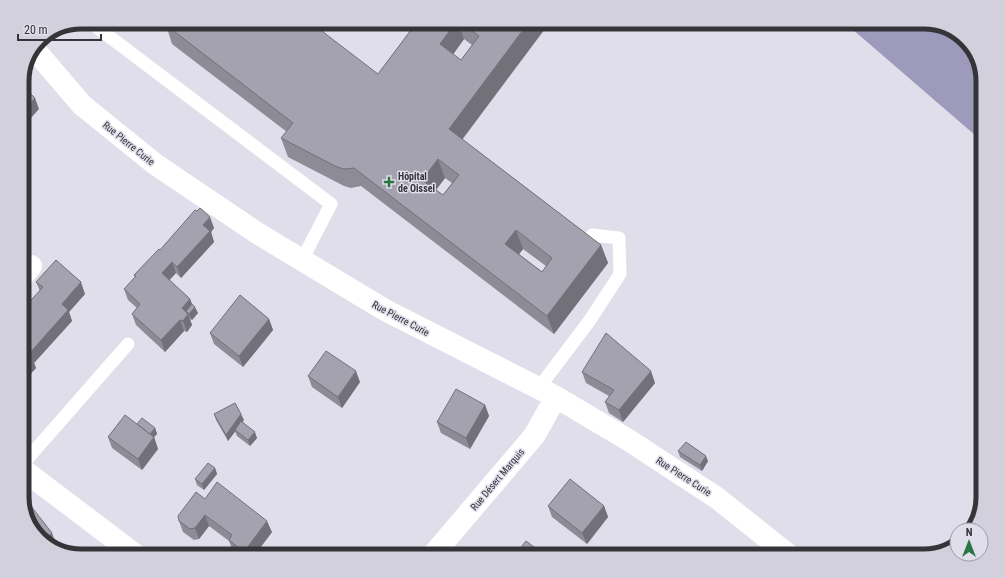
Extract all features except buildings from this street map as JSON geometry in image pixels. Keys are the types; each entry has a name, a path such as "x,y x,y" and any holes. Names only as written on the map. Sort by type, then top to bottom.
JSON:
{"street":[{"name":"Rue Pierre Curie","path":"37,54 82,105 155,164 257,233 384,310 547,393 630,441 716,498 781,549"},
{"name":"Rue Désert Marquis","path":"438,549 534,436 547,393"},
{"path":"29,474 128,549"}],"lane":[{"path":"99,29 331,204 302,260"},
{"path":"547,393 590,320 620,274 619,238 592,235"},
{"path":"29,458 128,344"}],"shaded area":[{"path":"852,29 931,29 950,36 961,44 969,55 975,71 976,136"}],"place":[{"name":"Hôpital de Oissel","path":"389,182"}]}
